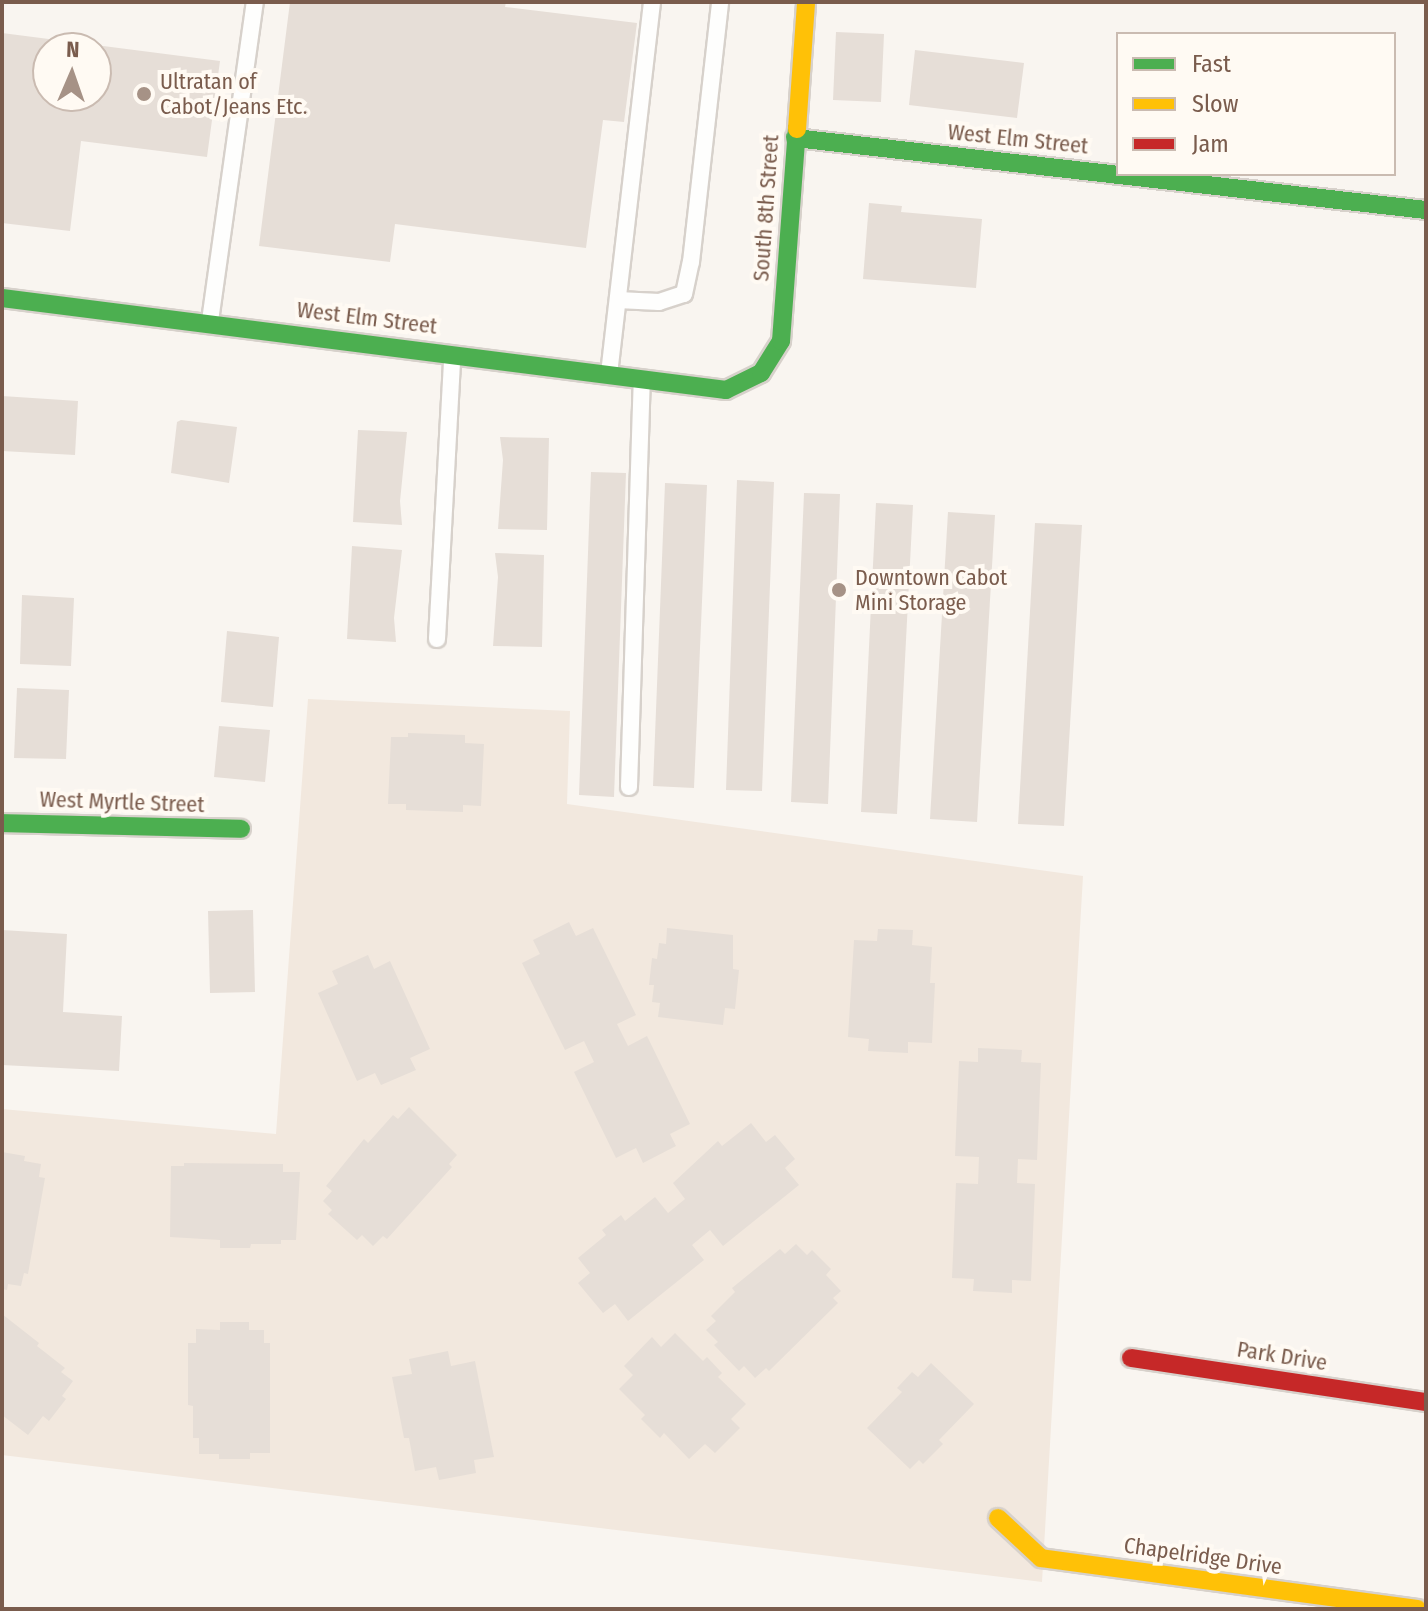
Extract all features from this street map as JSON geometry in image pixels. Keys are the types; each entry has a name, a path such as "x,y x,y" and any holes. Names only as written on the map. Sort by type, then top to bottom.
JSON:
{"street":[{"name":"South 8th Street","path":"726,390 761,373 781,341 806,2"},
{"name":"West Elm Street","path":"795,138 1116,175"},
{"name":"West Elm Street","path":"1128,176 1426,210"},
{"name":"West Elm Street","path":"2,298 452,352 726,390"},
{"name":"West Myrtle Street","path":"2,823 241,829"},
{"name":"Park Drive","path":"1131,1358 1426,1402"},
{"name":"Chapelridge Drive","path":"998,1518 1041,1558 1418,1609"}],"lane":[{"path":"210,323 255,2"},
{"path":"609,374 652,2"},
{"path":"618,300 659,302 684,294 691,262 720,2"},
{"path":"437,639 452,352"},
{"path":"629,787 642,379"}],"shaded area":[{"path":"308,699 570,711 567,804 1083,876 1042,1582 2,1455 2,1109 276,1134"}],"building":[{"path":"290,2 506,2 505,7 637,23 624,122 603,120 586,248 395,224 390,262 259,246"},
{"path":"836,32 884,34 881,102 833,100"},
{"path":"2,33 32,37 32,112 112,112 112,47 220,61 207,157 81,141 70,231 2,223"},
{"path":"915,50 1024,63 1017,118 909,105"},
{"path":"869,203 902,206 901,212 982,219 976,288 863,279"},
{"path":"2,396 78,401 75,455 2,451"},
{"path":"177,422 237,427 229,483 171,473"},
{"path":"358,430 407,432 400,501 402,525 353,522"},
{"path":"500,437 549,438 547,530 498,529 503,460"},
{"path":"591,472 626,473 614,797 579,795"},
{"path":"737,480 774,482 762,791 726,790"},
{"path":"665,483 707,485 694,788 653,786"},
{"path":"804,493 840,494 828,804 791,802"},
{"path":"876,503 913,505 897,814 861,812"},
{"path":"948,512 995,515 977,822 930,819"},
{"path":"1035,523 1082,525 1064,826 1018,824"},
{"path":"352,546 402,550 394,618 396,642 347,639"},
{"path":"495,553 544,555 542,647 493,646 498,577"},
{"path":"22,595 74,598 71,666 20,664"},
{"path":"227,631 279,637 273,707 221,702"},
{"path":"17,688 69,690 66,759 14,758"},
{"path":"219,726 270,730 265,782 214,777"},
{"path":"408,733 465,735 465,743 484,744 481,806 463,805 463,812 406,810 406,804 388,804 391,737 408,737"},
{"path":"253,910 255,992 210,993 208,911"},
{"path":"569,922 576,936 593,928 636,1015 617,1024 628,1046 647,1036 690,1124 670,1134 676,1146 643,1163 636,1148 616,1158 574,1072 594,1062 584,1041 565,1050 522,963 540,954 533,940"},
{"path":"667,928 733,935 733,969 739,970 735,1009 725,1008 723,1025 658,1017 660,1003 652,1002 654,985 649,985 652,958 657,959 659,943 666,944"},
{"path":"878,929 913,930 912,945 932,947 930,983 935,983 932,1043 908,1042 908,1053 868,1051 869,1039 848,1037 854,940 877,941"},
{"path":"2,930 67,934 63,1012 122,1016 119,1071 2,1065"},
{"path":"368,955 374,969 390,961 430,1049 410,1058 416,1070 381,1085 375,1073 357,1081 318,993 338,984 332,971"},
{"path":"978,1048 1022,1050 1021,1062 1041,1063 1037,1160 1018,1159 1017,1183 1035,1184 1031,1281 1012,1280 1012,1293 973,1291 974,1279 952,1278 956,1183 978,1184 979,1157 955,1156 959,1061 978,1062"},
{"path":"409,1107 457,1155 449,1164 452,1167 387,1239 383,1236 373,1246 362,1235 357,1240 328,1214 332,1210 323,1201 332,1191 326,1186 364,1139 368,1143 393,1115 398,1119"},
{"path":"751,1123 766,1142 775,1135 795,1159 785,1168 799,1185 723,1246 710,1230 692,1245 704,1260 628,1321 615,1304 603,1313 578,1283 590,1273 578,1258 606,1235 602,1230 621,1215 625,1221 655,1197 668,1213 685,1199 673,1183 718,1141 722,1146"},
{"path":"2,1152 25,1156 24,1161 41,1164 39,1177 45,1178 28,1274 24,1273 21,1286 8,1284 7,1290 2,1289"},
{"path":"184,1163 283,1164 283,1172 300,1172 296,1240 281,1240 281,1244 251,1244 250,1248 220,1248 220,1240 170,1237 171,1166 184,1166"},
{"path":"796,1244 807,1255 812,1250 831,1269 826,1275 841,1291 833,1298 838,1303 769,1371 766,1368 755,1378 744,1366 739,1371 714,1345 718,1342 706,1330 716,1321 711,1316 735,1292 732,1288 780,1249 785,1254"},
{"path":"2,1314 39,1343 37,1346 65,1368 61,1372 73,1381 62,1396 66,1399 49,1421 43,1416 28,1435 2,1415"},
{"path":"220,1322 249,1322 249,1330 264,1330 264,1343 270,1343 270,1453 250,1453 250,1459 219,1459 219,1454 199,1454 199,1438 193,1438 193,1406 188,1405 188,1343 196,1343 196,1329 220,1330"},
{"path":"675,1333 703,1361 707,1357 722,1373 718,1377 746,1404 731,1419 740,1428 715,1453 705,1444 689,1459 664,1433 660,1438 641,1419 645,1415 619,1389 633,1375 624,1366 652,1337 661,1347"},
{"path":"448,1351 451,1366 475,1361 494,1457 474,1460 476,1473 439,1480 436,1467 415,1471 409,1438 404,1438 392,1377 412,1374 409,1359"},
{"path":"931,1363 974,1404 939,1440 943,1444 923,1464 919,1460 910,1469 867,1428 902,1392 897,1388 912,1372 918,1377"}],"traffic: fast":[{"path":"2,298 726,390 761,373 781,341 797,129"},
{"path":"795,138 1116,175"},
{"path":"1128,176 1426,210"},
{"path":"2,823 241,829"}],"traffic: slow":[{"path":"797,129 806,2"},
{"path":"998,1518 1041,1558 1418,1609"}],"traffic: jam":[{"path":"1131,1358 1426,1402"}],"place":[{"name":"Ultratan of Cabot/Jeans Etc.","path":"144,94"},
{"name":"Downtown Cabot Mini Storage","path":"839,590"}]}
